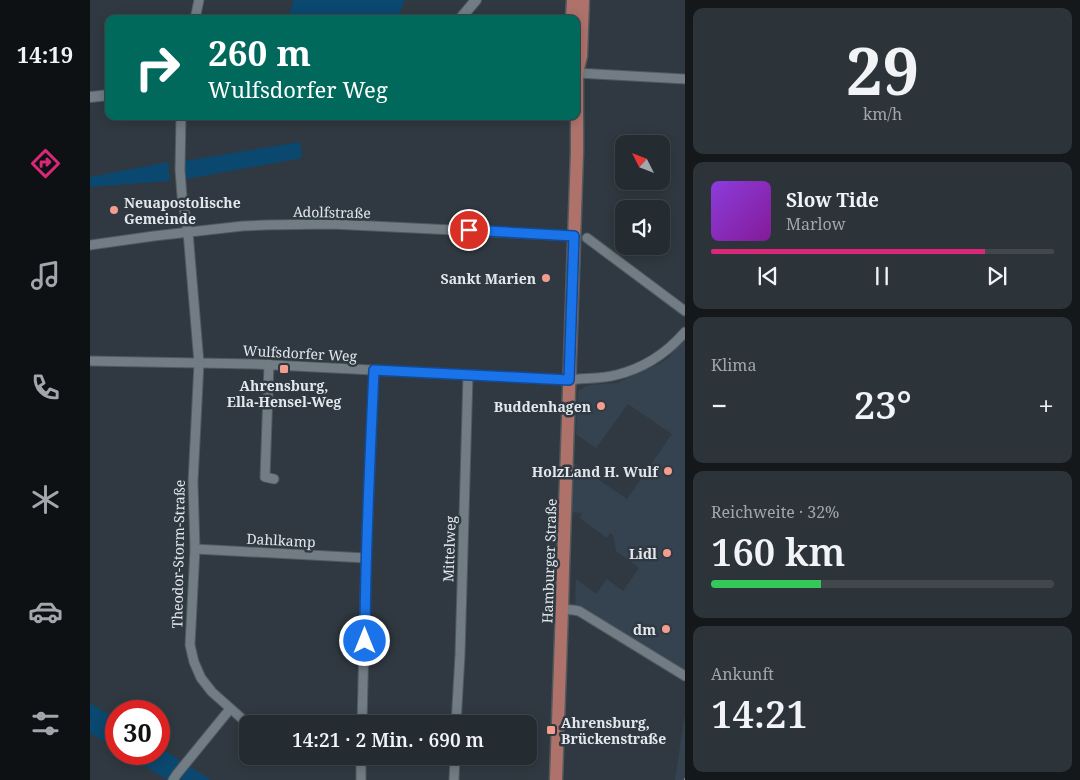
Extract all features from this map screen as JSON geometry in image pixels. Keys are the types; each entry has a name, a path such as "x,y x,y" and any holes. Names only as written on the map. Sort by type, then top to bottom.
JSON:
{"main road":[{"path":"572,15 573,0"},
{"name":"Hamburger Straße","path":"580,62 582,56 583,0"},
{"name":"Hamburger Straße","path":"556,780 569,380 581,237 577,120"}],"street":[{"path":"196,15 199,0"},
{"path":"463,15 476,0"},
{"path":"580,71 685,79"},
{"path":"90,96 105,96"},
{"name":"Theodor-Storm-Straße","path":"182,120 180,170 188,232 199,363 193,482 195,549 190,645 200,678 212,692 239,716"},
{"name":"Adolfstraße","path":"90,246 243,226 331,224 581,237"},
{"path":"581,237 685,311"},
{"name":"Wulfsdorfer Weg","path":"90,361 269,364 569,380 615,376 632,370 661,356 685,332"},
{"path":"269,364 265,477 274,479"},
{"path":"362,715 366,558 374,370"},
{"name":"Mittelweg","path":"457,715 468,375"},
{"name":"Dahlkamp","path":"195,549 366,558"},
{"path":"562,609 578,612 685,676"},
{"path":"173,780 230,709"},
{"path":"361,765 361,780"},
{"path":"454,780 455,765"}],"shaded area":[{"path":"294,0 405,0 399,15 289,15"},
{"path":"300,142 302,158 186,179 184,161"},
{"path":"168,162 170,181 90,187 90,177"},
{"path":"685,337 685,672 575,607 576,579 596,594 607,579 623,591 639,568 616,551 613,535 610,533 607,538 580,518 582,513 570,512 571,461 627,499 672,434 628,404 596,448 576,434 578,391 589,385 617,383 661,363 670,356"},
{"path":"90,703 105,712 105,742 90,733"},
{"path":"685,714 685,780 675,780 678,760"},
{"path":"170,754 211,780 168,780 143,765 170,765"}],"place":[{"name":"Neuapostolische Gemeinde","path":"114,210"},
{"name":"Sankt Marien","path":"546,278"},
{"name":"Ahrensburg, Ella-Hensel-Weg","path":"284,369"},
{"name":"Buddenhagen","path":"601,406"},
{"name":"HolzLand H. Wulf","path":"668,471"},
{"name":"Lidl","path":"667,553"},
{"name":"dm","path":"666,629"},
{"name":"Ahrensburg, Brückenstraße","path":"551,730"}],"route":[{"path":"365,641 366,558 374,370 569,380 574,236 469,230"}]}
